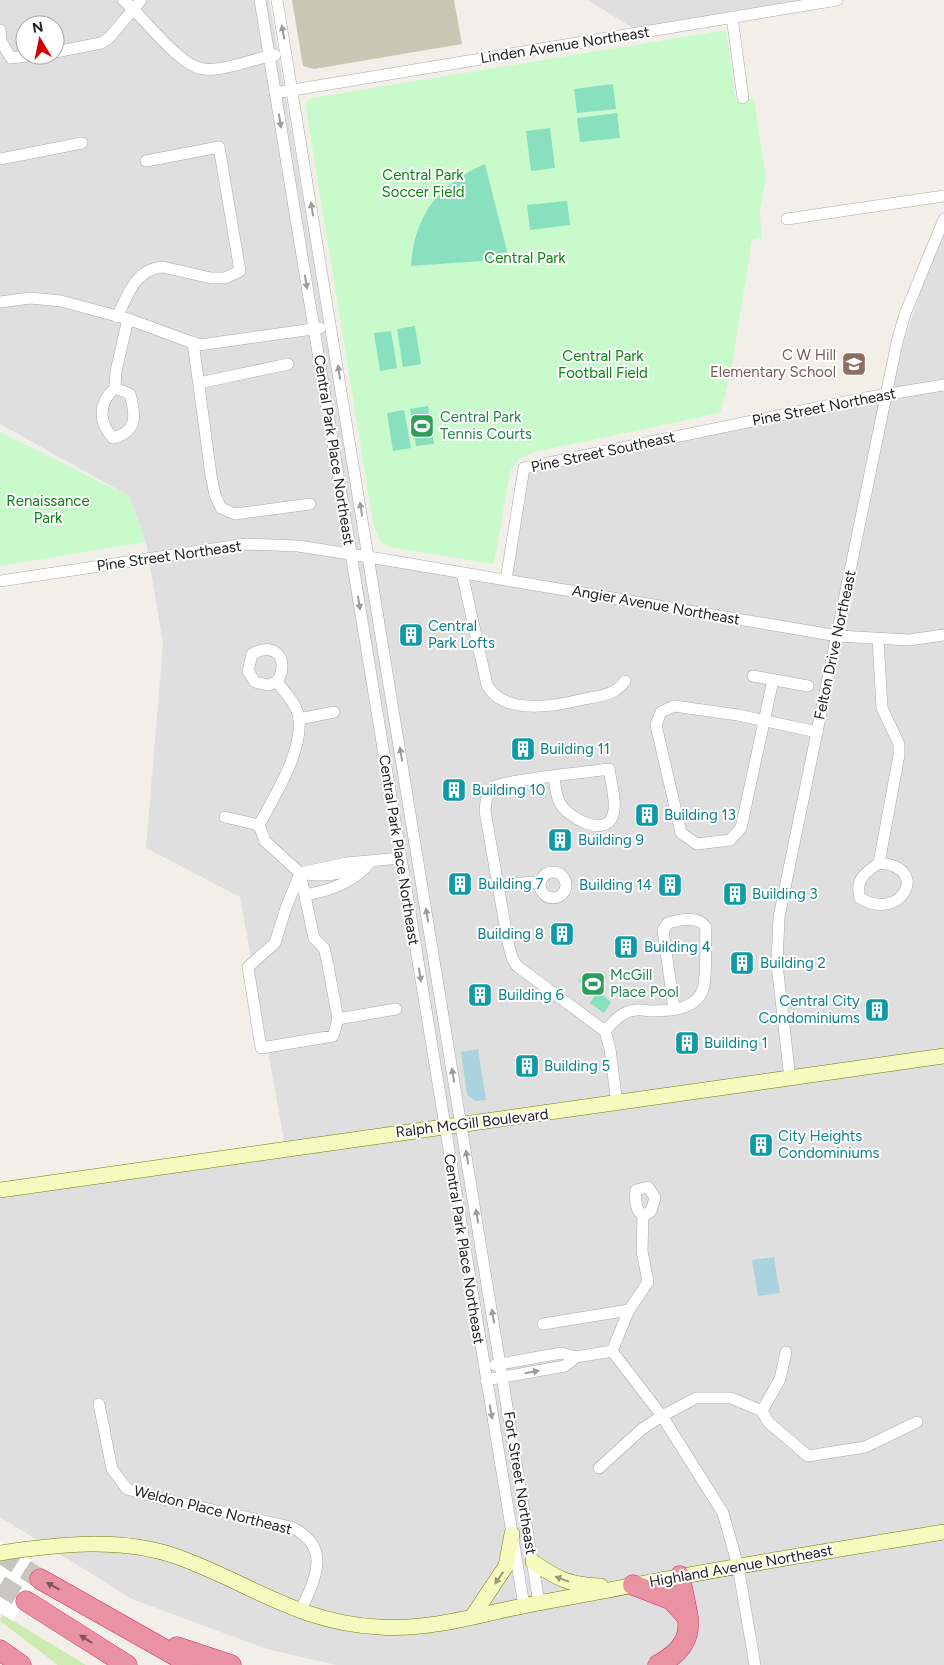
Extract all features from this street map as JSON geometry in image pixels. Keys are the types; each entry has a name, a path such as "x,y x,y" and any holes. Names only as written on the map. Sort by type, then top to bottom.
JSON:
{"highway":[{"path":"658,1665 671,1658 684,1645 688,1635 689,1620 680,1576"},
{"path":"40,1579 192,1665"},
{"path":"630,1586 672,1600 689,1620"},
{"path":"26,1601 127,1665"},
{"path":"126,1627 231,1665"},
{"path":"0,1650 21,1665"}],"main road":[{"name":"Ralph McGill Boulevard","path":"0,1190 461,1123 617,1104 944,1056"},
{"name":"Highland Avenue Northeast","path":"8,1551 72,1544 109,1544 138,1548 177,1557 300,1612 327,1620 378,1627 424,1626 680,1576 944,1532"},
{"path":"472,1617 506,1566 512,1534"},
{"path":"533,1562 557,1579 565,1582 598,1586 630,1586"}],"street":[{"path":"123,0 137,4 183,60 203,69 229,66 286,53"},
{"name":"Central Park Place Northeast","path":"260,0 512,1534 532,1604"},
{"name":"Central Park Place Northeast","path":"277,0 501,1364"},
{"name":"Linden Avenue Northeast","path":"293,90 837,0"},
{"path":"65,50 101,43 108,38 137,4"},
{"path":"732,17 743,98"},
{"path":"0,30 2,41 11,58 15,58"},
{"path":"275,94 293,90"},
{"path":"0,159 82,143"},
{"path":"115,388 122,318 138,277 155,268 211,278 225,278 240,271 219,147 146,161"},
{"path":"787,219 944,196"},
{"name":"Felton Drive Northeast","path":"790,1079 777,964 778,917 838,636 886,395 905,314 944,218"},
{"path":"0,301 30,298 61,301 122,318 200,344 237,341 332,327"},
{"path":"193,342 215,495 221,508 235,514 310,504"},
{"path":"198,383 288,364"},
{"name":"Pine Street Northeast","path":"704,431 944,385"},
{"name":"Pine Street Southeast","path":"506,580 524,468 704,431"},
{"name":"Pine Street Northeast","path":"0,581 246,544 298,546 369,557"},
{"name":"Angier Avenue Northeast","path":"369,557 838,636 909,640 944,635"},
{"path":"462,573 487,685 491,692 504,701 547,706 610,694 621,688 625,681"},
{"path":"878,639 882,708 899,744 900,755 879,863 863,875 858,883 860,898 870,903 891,903 901,898 906,889 906,878 903,870 894,864 879,863"},
{"path":"753,676 808,686"},
{"path":"773,680 765,720 741,828 730,840 697,844 680,833 656,725 662,712 674,706 765,720 817,732"},
{"path":"277,682 294,706 299,719 298,737 284,779 259,825 265,841 300,874 314,938 324,948 338,1019 333,1036 261,1048 248,967 275,943 286,908 300,874"},
{"path":"299,719 334,712"},
{"path":"554,777 559,802 564,809 591,826 605,825 614,814 609,769 554,777 495,786 487,795 485,811 508,942 512,958 517,966 605,1031 610,1049 617,1104"},
{"path":"225,817 259,825"},
{"path":"300,874 331,870 367,861 400,858"},
{"path":"305,895 342,886 362,872 367,861"},
{"path":"331,870 334,888"},
{"path":"499,886 523,882 540,884"},
{"path":"605,1031 619,1016 635,1010 674,1009 693,1004 700,995 704,985 706,927 703,923 696,920 674,921 668,923 663,930 674,1009"},
{"path":"338,1019 396,1009"},
{"path":"612,1351 629,1310 648,1282 642,1251 644,1216"},
{"path":"543,1324 629,1310"},
{"path":"484,1366 561,1353 576,1357 612,1351"},
{"path":"612,1351 662,1416 723,1513 738,1566 755,1665"},
{"path":"762,1411 780,1379 786,1352"},
{"path":"486,1380 565,1366 576,1357"},
{"name":"Fort Street Northeast","path":"501,1364 533,1562 532,1604"},
{"path":"599,1468 642,1429 696,1398 731,1398 762,1411 768,1422 808,1456 865,1447 917,1422"},
{"name":"Weldon Place Northeast","path":"99,1404 112,1469 127,1489 167,1500 291,1527 308,1538 315,1548 317,1571 300,1612"}],"shaded area":[{"path":"0,0 269,0 366,559 509,581 526,468 701,433 884,400 944,221 944,1665 336,1665 267,1649 132,1599 0,1517 0,1184 286,1151 240,897 146,848 163,644 146,542 129,496 0,424"},
{"path":"292,0 454,0 462,44 314,69 303,66"},
{"path":"588,0 846,0 644,35"}],"green space":[{"name":"Central Park","path":"726,30 736,101 754,98 766,179 760,210 761,238 752,240 730,376 720,413 534,452 520,458 510,472 494,564 390,547 381,542 374,528 306,108 307,101 312,98"},
{"path":"613,84 616,109 577,113 574,89"},
{"path":"617,113 620,138 580,142 577,118"},
{"path":"550,128 555,168 531,171 526,131"},
{"path":"485,164 507,251 496,260 411,266 417,231 432,203 454,181"},
{"path":"567,201 570,225 530,230 527,205"},
{"path":"415,326 421,364 403,367 397,329"},
{"path":"391,331 397,368 380,371 374,333"},
{"name":"Central Park Tennis Courts","path":"428,406 434,444 416,446 410,409"},
{"name":"Central Park Tennis Courts","path":"404,410 411,448 393,451 387,413"},
{"name":"Renaissance Park","path":"0,432 129,496 146,542 0,566"},
{"path":"598,991 611,1002 604,1013 590,1003"},
{"path":"2,1614 86,1665 58,1665 0,1621"}],"water":[{"name":"McGill Place Pool","path":"591,972 603,973 605,989 596,988 588,993 578,980"},
{"path":"478,1049 486,1100 475,1101 467,1095 461,1052"},
{"path":"774,1257 780,1293 758,1296 752,1260"}],"pier":[{"path":"0,1541 45,1570 13,1621 0,1613"}],"tunnel":[{"path":"0,1553 40,1579"},
{"path":"0,1585 26,1601"}],"place":[{"name":"C W Hill Elementary School","path":"854,364"},
{"name":"Central Park Tennis Courts","path":"422,426"},
{"name":"Central Park Lofts","path":"411,635"},
{"name":"Building 11","path":"523,749"},
{"name":"Building 10","path":"454,790"},
{"name":"Building 13","path":"647,815"},
{"name":"Building 9","path":"560,840"},
{"name":"Building 7","path":"460,884"},
{"name":"Building 14","path":"670,885"},
{"name":"Building 3","path":"735,894"},
{"name":"Building 8","path":"562,934"},
{"name":"Building 4","path":"626,947"},
{"name":"Building 2","path":"742,963"},
{"name":"McGill Place Pool","path":"593,984"},
{"name":"Building 6","path":"480,995"},
{"name":"Central City Condominiums","path":"877,1010"},
{"name":"Building 1","path":"687,1043"},
{"name":"Building 5","path":"527,1066"},
{"name":"City Heights Condominiums","path":"761,1145"}],"park label":[{"name":"Central Park Soccer Field","path":"423,184"},
{"name":"Central Park Football Field","path":"603,364"}]}
